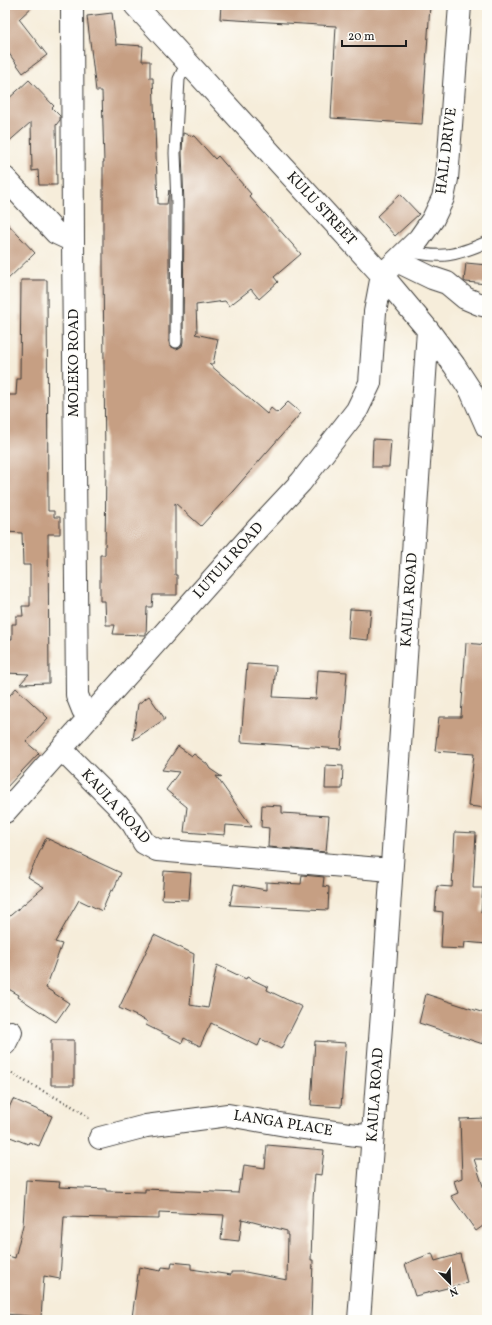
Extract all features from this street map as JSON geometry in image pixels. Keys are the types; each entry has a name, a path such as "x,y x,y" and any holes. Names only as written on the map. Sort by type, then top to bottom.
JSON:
{"street":[{"name":"MOLEKO ROAD","path":"72,5 77,695 83,710 89,718"},
{"name":"KULU STREET","path":"135,5 217,96 396,262 428,330 471,391 487,427"},
{"name":"HALL DRIVE","path":"396,262 419,239 433,220 443,198 447,179 460,5"},
{"path":"5,178 56,233 73,241"},
{"path":"396,262 447,283 465,298 487,306"},
{"name":"LUTULI ROAD","path":"5,812 257,529 301,482 357,410 370,383 375,312 396,262"},
{"name":"KAULA ROAD","path":"359,1320 428,330"},
{"name":"KAULA ROAD","path":"61,749 116,804 133,824 144,843 157,850 391,870"},
{"name":"LANGA PLACE","path":"100,1138 146,1126 228,1115 297,1127 372,1137"}],"lane":[{"path":"176,342 178,204 175,153 179,79 187,62"},
{"path":"396,262 424,255 444,256 465,252 487,242"}],"path":[{"path":"5,1069 79,1111"}],"building":[{"path":"5,5 34,5 19,19 47,55 23,73 5,48"},
{"path":"221,5 430,5 422,124 331,118 336,26 220,19"},
{"path":"112,13 116,44 143,46 142,61 150,61 150,78 153,78 158,204 167,204 169,190 170,346 176,349 182,346 183,342 183,133 194,136 215,159 218,156 251,194 249,196 301,254 274,277 278,282 259,299 251,289 229,306 225,301 196,305 197,332 195,334 218,339 213,364 209,364 267,414 271,408 277,413 288,402 301,413 201,526 175,503 175,575 177,575 177,595 153,595 152,607 147,607 146,635 113,634 115,625 106,625 105,601 100,601 100,555 105,555 106,462 103,266 104,162 102,91 96,91 87,16"},
{"path":"29,80 54,106 52,108 60,116 60,120 56,125 57,185 39,185 38,170 32,171 31,122 5,145 5,102"},
{"path":"400,194 419,214 395,236 377,216"},
{"path":"5,221 35,253 5,282"},
{"path":"466,263 487,265 487,284 464,281"},
{"path":"21,280 47,280 48,511 54,511 54,517 60,517 60,534 48,534 49,683 20,684 29,674 5,673 5,639 12,639 12,624 16,624 16,616 23,616 22,606 30,606 30,565 23,565 22,533 5,532 5,395 16,395 17,379 20,379"},
{"path":"373,439 391,440 389,467 372,467"},
{"path":"350,609 371,610 368,640 348,638"},
{"path":"466,643 487,645 487,808 468,806 474,754 435,751 439,717 461,717"},
{"path":"247,664 276,666 273,697 316,699 318,670 347,672 341,749 241,742"},
{"path":"16,688 48,718 26,742 39,753 5,789 5,701"},
{"path":"149,696 165,719 133,740 138,704"},
{"path":"178,746 192,756 194,754 207,764 210,769 222,777 216,776 252,827 226,825 225,835 184,832 187,807 166,790 179,772 162,770"},
{"path":"326,765 343,766 342,789 325,789"},
{"path":"262,805 282,806 282,813 329,816 326,852 268,847 269,828 261,827"},
{"path":"455,832 476,833 473,888 483,888 481,912 487,912 487,944 465,942 464,949 441,948 443,912 435,911 437,886 452,887"},
{"path":"46,838 121,873 113,891 111,890 102,911 79,900 55,942 62,944 46,988 69,1003 56,1022 18,997 19,995 5,987 5,920 44,887 28,877"},
{"path":"164,871 191,873 189,900 162,899"},
{"path":"302,875 324,877 323,886 329,887 328,910 230,905 234,884 266,890 266,882 301,884"},
{"path":"154,935 194,954 190,1005 208,1008 217,965 246,979 247,977 268,987 267,990 302,1007 281,1049 261,1039 258,1046 211,1023 200,1046 184,1038 182,1043 146,1025 147,1021 119,1008"},
{"path":"426,994 487,1014 487,1032 483,1044 419,1023"},
{"path":"51,1040 74,1040 74,1085 51,1085"},
{"path":"315,1041 346,1043 341,1107 311,1105"},
{"path":"13,1099 52,1116 39,1146 29,1142 28,1144 5,1135 5,1117"},
{"path":"485,1118 487,1159 474,1159 487,1198 487,1223 476,1231 451,1196 458,1193 454,1181 462,1178 460,1119"},
{"path":"267,1145 324,1150 321,1175 315,1174 313,1199 311,1320 156,1320 132,1317 139,1267 161,1271 162,1267 171,1268 172,1262 191,1264 191,1269 231,1275 231,1272 245,1272 287,1280 287,1231 242,1219 239,1241 221,1239 224,1215 159,1212 159,1219 64,1217 60,1279 44,1276 41,1317 5,1314 5,1255 15,1258 23,1225 26,1180 60,1182 59,1187 106,1189 106,1191 145,1192 145,1189 238,1193 244,1165 265,1168"},
{"path":"432,1253 435,1261 460,1254 467,1283 415,1296 405,1264"}]}
